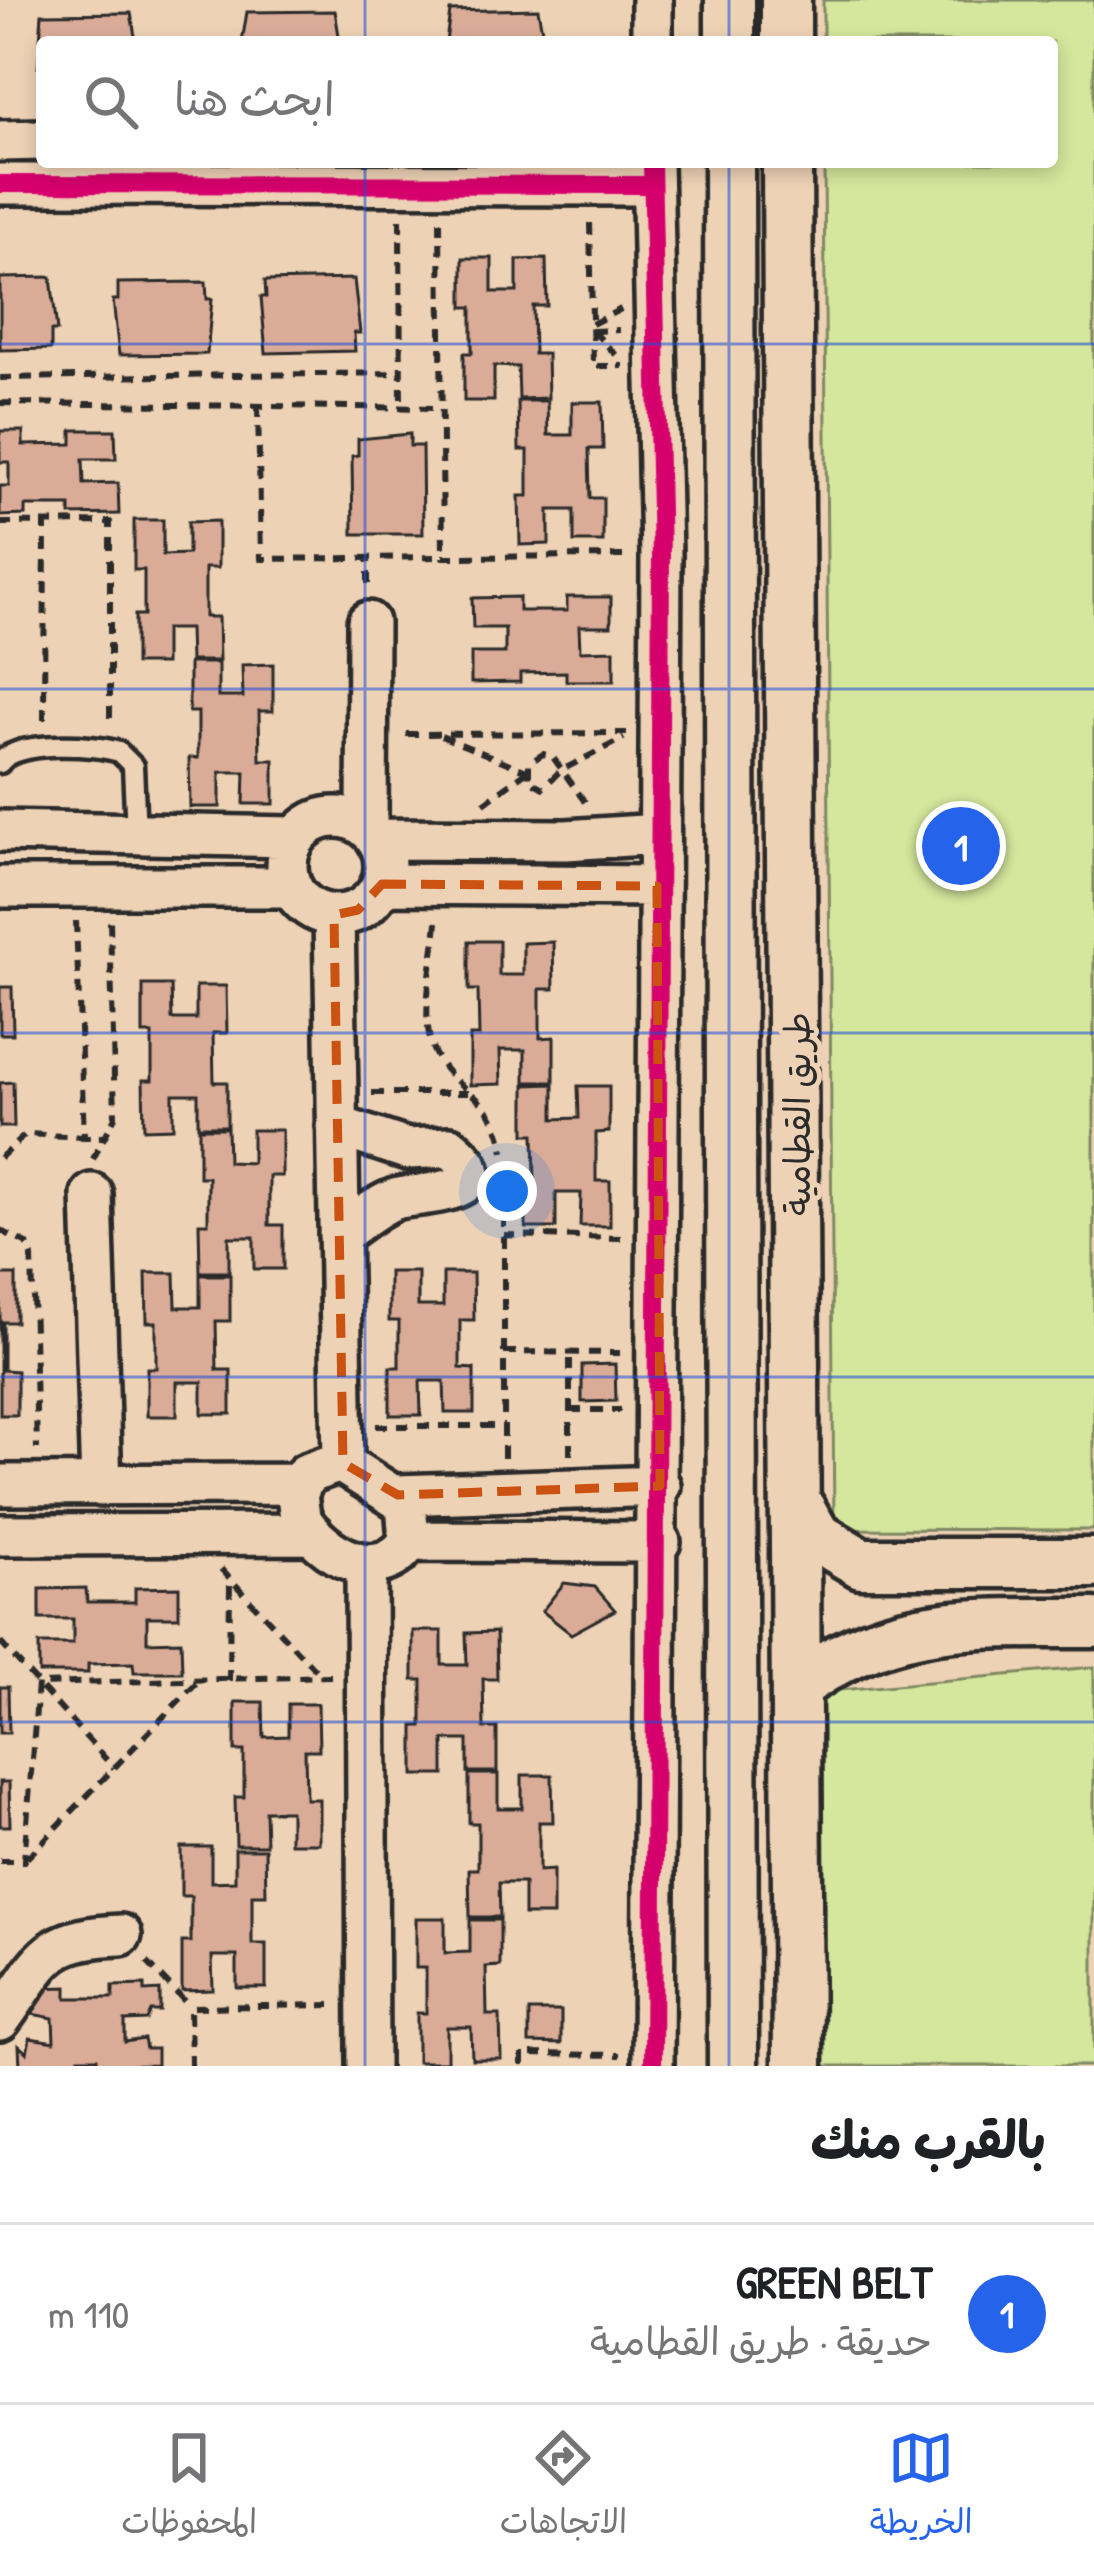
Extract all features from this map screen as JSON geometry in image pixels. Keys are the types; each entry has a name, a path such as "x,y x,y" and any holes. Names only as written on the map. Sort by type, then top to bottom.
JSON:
{"street":[{"path":"652,0 652,36"},
{"path":"730,0 730,36"},
{"path":"785,0 786,36"},
{"path":"0,141 36,140"},
{"name":"طريق القطامية","path":"729,168 733,2066"},
{"name":"طريق القطامية","path":"788,168 798,2066"},
{"path":"0,184 589,185 652,173 642,365 661,556 657,886 660,1541 653,2060"},
{"path":"295,837 286,862 291,887 304,904 334,915 358,910 382,884 385,862 372,833 368,622"},
{"path":"0,831 295,837 329,817 372,833 537,841 658,834"},
{"path":"729,838 795,839"},
{"path":"382,884 657,886"},
{"path":"0,886 291,887"},
{"path":"334,915 343,1445 398,1495 410,1516 409,1540 388,1563 366,1566 313,1534 297,1506 300,1484 343,1445"},
{"path":"337,1110 406,1149 450,1147 462,1156 466,1171 461,1186 449,1194 391,1200 339,1234"},
{"path":"92,1194 101,1486"},
{"path":"19,1485 300,1484"},
{"path":"398,1495 660,1486"},
{"path":"798,1505 829,1548 879,1566 1094,1563"},
{"path":"0,1535 313,1534"},
{"path":"409,1540 660,1541"},
{"path":"366,1566 368,2066"},
{"path":"879,1566 861,1585 859,1610 874,1631 885,1636"},
{"path":"797,1686 824,1666 885,1636 952,1624 1094,1623"},
{"path":"0,2020 57,1945 78,1936 121,1935"}],"lane":[{"path":"0,763 14,749 110,749 133,766 136,834"}],"path":[{"path":"401,408 420,185"},
{"path":"420,185 441,408 442,557"},
{"path":"589,185 593,366 642,365"},
{"path":"593,331 642,365"},
{"path":"0,378 401,373"},
{"path":"0,403 441,408"},
{"path":"258,406 261,559 661,556"},
{"path":"0,523 110,522 110,749"},
{"path":"44,748 45,523"},
{"path":"368,734 632,734 560,771"},
{"path":"436,734 527,771 543,788 558,780 560,771 552,756 543,754"},
{"path":"527,771 529,763 543,754 548,734"},
{"path":"84,1137 92,887"},
{"path":"92,887 116,1117 94,1157 92,1194"},
{"path":"337,1110 476,1093"},
{"path":"0,1158 26,1134 104,1137"},
{"path":"0,1230 27,1244 32,1256 19,1485"},
{"path":"504,1235 659,1239"},
{"path":"504,1352 659,1354"},
{"path":"570,1353 570,1489"},
{"path":"570,1410 659,1409"},
{"path":"343,1445 504,1426"},
{"path":"188,1534 321,1676"},
{"path":"229,1681 230,1579"},
{"path":"0,1642 114,1768"},
{"path":"38,1684 367,1674"},
{"path":"0,1861 24,1861 197,1682"},
{"path":"24,1861 38,1684"},
{"path":"121,1935 190,2006 191,2066"},
{"path":"190,2006 368,2004"},
{"path":"522,2066 522,2054 653,2060"}],"highlighted area":[{"path":"382,884 657,886 660,1486 398,1495 343,1463 334,915 358,910"}],"green space":[{"path":"823,0 1094,0 1094,1530 834,1529 824,168 1058,168 1058,36 823,36"},
{"path":"1094,1667 1094,2066 816,2066 817,1692"}],"building":[{"path":"538,9 543,36 447,36 450,11"},
{"path":"335,11 339,36 243,36 247,12"},
{"path":"131,13 135,36 40,36 42,14"},
{"path":"463,258 492,258 492,292 517,292 517,260 546,259 547,306 533,306 534,354 547,354 548,398 519,399 518,367 494,366 494,401 464,401 464,353 472,353 472,307 463,307"},
{"path":"51,277 57,331 51,331 51,349 0,350 0,278"},
{"path":"354,279 360,333 354,333 355,351 266,353 261,297 266,297 265,281"},
{"path":"206,282 207,299 212,299 207,354 119,355 113,300 118,300 118,283"},
{"path":"518,401 547,401 548,435 572,435 572,402 602,402 603,449 589,449 590,498 603,498 603,542 574,542 574,510 549,510 549,544 520,545 519,496 528,496 528,450 519,450"},
{"path":"72,430 115,430 116,459 83,459 84,484 118,483 119,514 70,515 70,506 25,506 25,515 0,516 0,486 9,486 9,462 0,462 0,431 23,431 23,445 72,444"},
{"path":"410,434 410,446 422,446 423,534 353,534 352,456 358,455 358,439"},
{"path":"134,520 163,520 163,555 188,554 188,522 218,521 218,568 205,568 205,617 218,617 219,661 190,661 189,629 165,629 165,664 135,664 135,615 144,615 144,570 134,570"},
{"path":"519,597 519,611 567,611 567,597 611,597 611,626 579,626 580,651 614,650 614,681 566,681 566,672 520,673 520,682 471,683 471,653 505,653 505,628 473,628 472,598"},
{"path":"189,663 218,663 218,697 243,697 242,665 273,664 273,711 259,711 260,760 274,760 274,804 244,804 245,772 220,772 220,807 190,807 189,758 198,758 198,712 189,712"},
{"path":"469,941 499,941 499,975 523,975 523,943 553,942 554,989 540,989 540,1038 554,1037 554,1082 525,1082 525,1050 500,1050 501,1084 470,1085 470,1036 479,1036 478,990 469,990"},
{"path":"143,985 171,985 172,1019 196,1019 196,986 226,986 227,1033 213,1033 214,1082 227,1082 227,1126 198,1126 198,1094 173,1094 173,1128 144,1129 143,1080 152,1080 152,1034 143,1034"},
{"path":"0,987 12,987 13,1034 0,1034"},
{"path":"13,1082 14,1127 0,1127 0,1083"},
{"path":"554,1084 554,1119 579,1118 578,1086 609,1086 609,1132 596,1133 596,1181 610,1181 610,1226 580,1226 581,1193 556,1193 556,1228 526,1228 526,1179 535,1180 534,1134 525,1134 525,1085"},
{"path":"199,1128 227,1128 228,1162 252,1163 252,1130 282,1130 282,1176 269,1176 269,1225 283,1225 283,1269 254,1269 254,1237 229,1237 229,1272 200,1272 199,1223 208,1223 208,1177 199,1177"},
{"path":"389,1272 418,1272 418,1306 443,1306 443,1273 473,1273 474,1320 460,1320 460,1368 474,1369 474,1413 445,1413 444,1381 420,1381 421,1415 390,1415 390,1367 399,1367 399,1321 389,1321"},
{"path":"146,1273 175,1273 176,1307 200,1307 200,1275 230,1275 230,1321 216,1321 217,1370 231,1370 231,1414 202,1414 202,1382 177,1382 177,1416 147,1416 147,1368 156,1368 156,1322 147,1322"},
{"path":"0,1275 16,1275 16,1322 3,1322 3,1370 17,1371 17,1415 0,1415"},
{"path":"615,1364 616,1401 582,1402 582,1365"},
{"path":"564,1583 595,1587 615,1610 571,1634 542,1611"},
{"path":"179,1587 179,1617 147,1617 147,1642 181,1641 182,1672 134,1672 133,1663 88,1664 88,1673 39,1673 39,1644 73,1644 73,1619 40,1619 40,1589 86,1588 87,1602 135,1602 135,1588"},
{"path":"413,1631 442,1631 442,1665 467,1665 466,1633 496,1632 497,1679 483,1679 484,1728 497,1728 497,1772 468,1772 468,1740 444,1740 444,1775 414,1775 414,1726 422,1726 422,1680 413,1680"},
{"path":"0,1687 8,1687 9,1733 0,1733"},
{"path":"235,1702 263,1702 264,1737 288,1736 288,1704 318,1704 319,1750 305,1750 306,1799 319,1799 319,1843 290,1843 290,1811 265,1811 266,1845 236,1845 235,1797 244,1797 244,1751 235,1751"},
{"path":"469,1774 498,1774 498,1808 522,1808 522,1775 552,1775 553,1822 539,1822 539,1871 553,1870 553,1915 524,1915 524,1883 499,1883 500,1917 470,1917 469,1869 478,1869 478,1823 469,1823"},
{"path":"0,1782 9,1782 10,1826 0,1826"},
{"path":"181,1847 211,1847 211,1882 235,1881 235,1849 265,1849 266,1895 252,1895 252,1944 266,1944 266,1988 237,1988 237,1956 212,1956 213,1990 182,1991 182,1942 191,1942 191,1896 181,1896"},
{"path":"416,1918 445,1918 445,1953 470,1952 470,1920 500,1920 500,1966 486,1967 487,2015 500,2015 501,2059 472,2059 471,2027 447,2027 447,2062 417,2062 417,2013 426,2013 426,1968 416,1968"},
{"path":"145,1985 145,1991 160,1990 160,2011 151,2011 147,2020 125,2021 125,2042 144,2039 146,2049 157,2049 157,2065 97,2066 97,2058 79,2058 80,2066 20,2066 19,2046 27,2053 30,2038 54,2042 53,2018 21,2012 36,1988 67,1987 67,1998 113,1998 113,1986"},
{"path":"529,2011 561,2011 561,2044 529,2043"}],"cycle path":[{"path":"652,168 661,556 653,2066"},
{"path":"0,184 652,185"}],"place":[{"name":"GREEN BELT","path":"961,846"}]}
